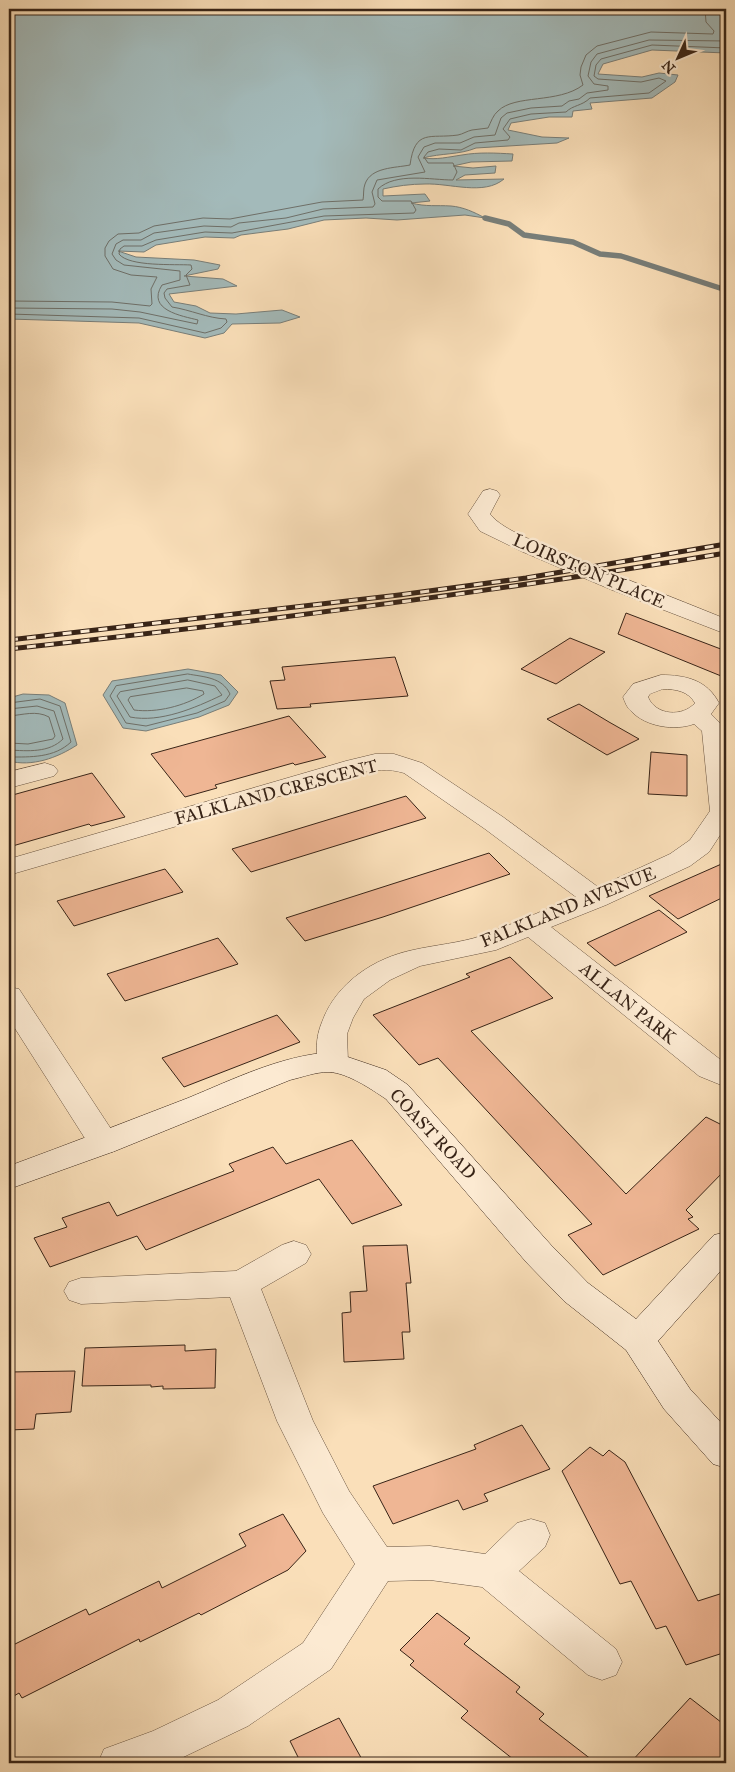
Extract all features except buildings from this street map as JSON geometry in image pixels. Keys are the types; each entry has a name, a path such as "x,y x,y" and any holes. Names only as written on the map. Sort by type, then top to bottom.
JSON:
{"street":[{"name":"LOIRSTON PLACE","path":"490,495 479,514 488,526 530,547 726,627"},
{"name":"FALKLAND AVENUE","path":"333,1062 332,1034 338,1018 353,993 380,974 412,959 486,944 532,926 680,860 700,846 725,811 714,730 698,715"},
{"name":"FALKLAND CRESCENT","path":"9,867 355,766 374,762 394,762 413,768 494,823 596,899"},
{"path":"9,780 45,771"},
{"name":"ALLAN PARK","path":"532,926 710,1069 726,1078"},
{"path":"9,996 104,1143"},
{"name":"COAST ROAD","path":"9,1178 104,1143 279,1073 315,1063 333,1062 375,1077 397,1092 576,1292 638,1340 677,1399 726,1453"},
{"path":"638,1340 676,1296 726,1244"},
{"path":"81,1291 242,1284 294,1254"},
{"path":"242,1284 295,1421 336,1502 377,1564"},
{"path":"492,1572 531,1534"},
{"path":"377,1564 430,1563 492,1572 602,1662"},
{"path":"120,1763 172,1755 317,1656 377,1564"}],"water":[{"path":"9,9 726,9 723,10 723,14 726,15 726,53 652,50 603,64 598,74 642,77 659,73 678,75 675,82 652,98 590,103 592,109 573,111 572,117 549,117 511,123 508,130 542,137 569,138 557,143 476,148 463,152 423,158 481,153 513,154 512,161 471,162 453,166 473,168 496,166 495,173 465,175 456,180 504,179 496,184 487,187 466,188 420,184 383,189 383,196 425,194 430,201 411,203 455,207 468,210 485,218 465,215 397,220 366,218 324,220 288,229 241,235 234,238 205,237 156,245 144,252 118,251 136,257 194,260 220,265 218,269 184,276 223,279 237,286 169,294 174,302 196,306 210,313 236,314 282,310 300,317 280,323 232,324 224,333 205,338 139,323 9,319"},
{"path":"188,669 221,675 238,692 229,705 199,717 146,731 123,728 103,695 112,681"},
{"path":"23,694 49,695 65,703 77,745 61,754 44,760 27,763 9,761 9,698"}],"waterway":[{"path":"485,218 509,224 524,235 573,242 600,254 621,256 726,290"}],"railway":[{"path":"9,640 399,595 526,578 726,544"},
{"path":"9,649 189,629 368,606 637,568 726,553"}]}
